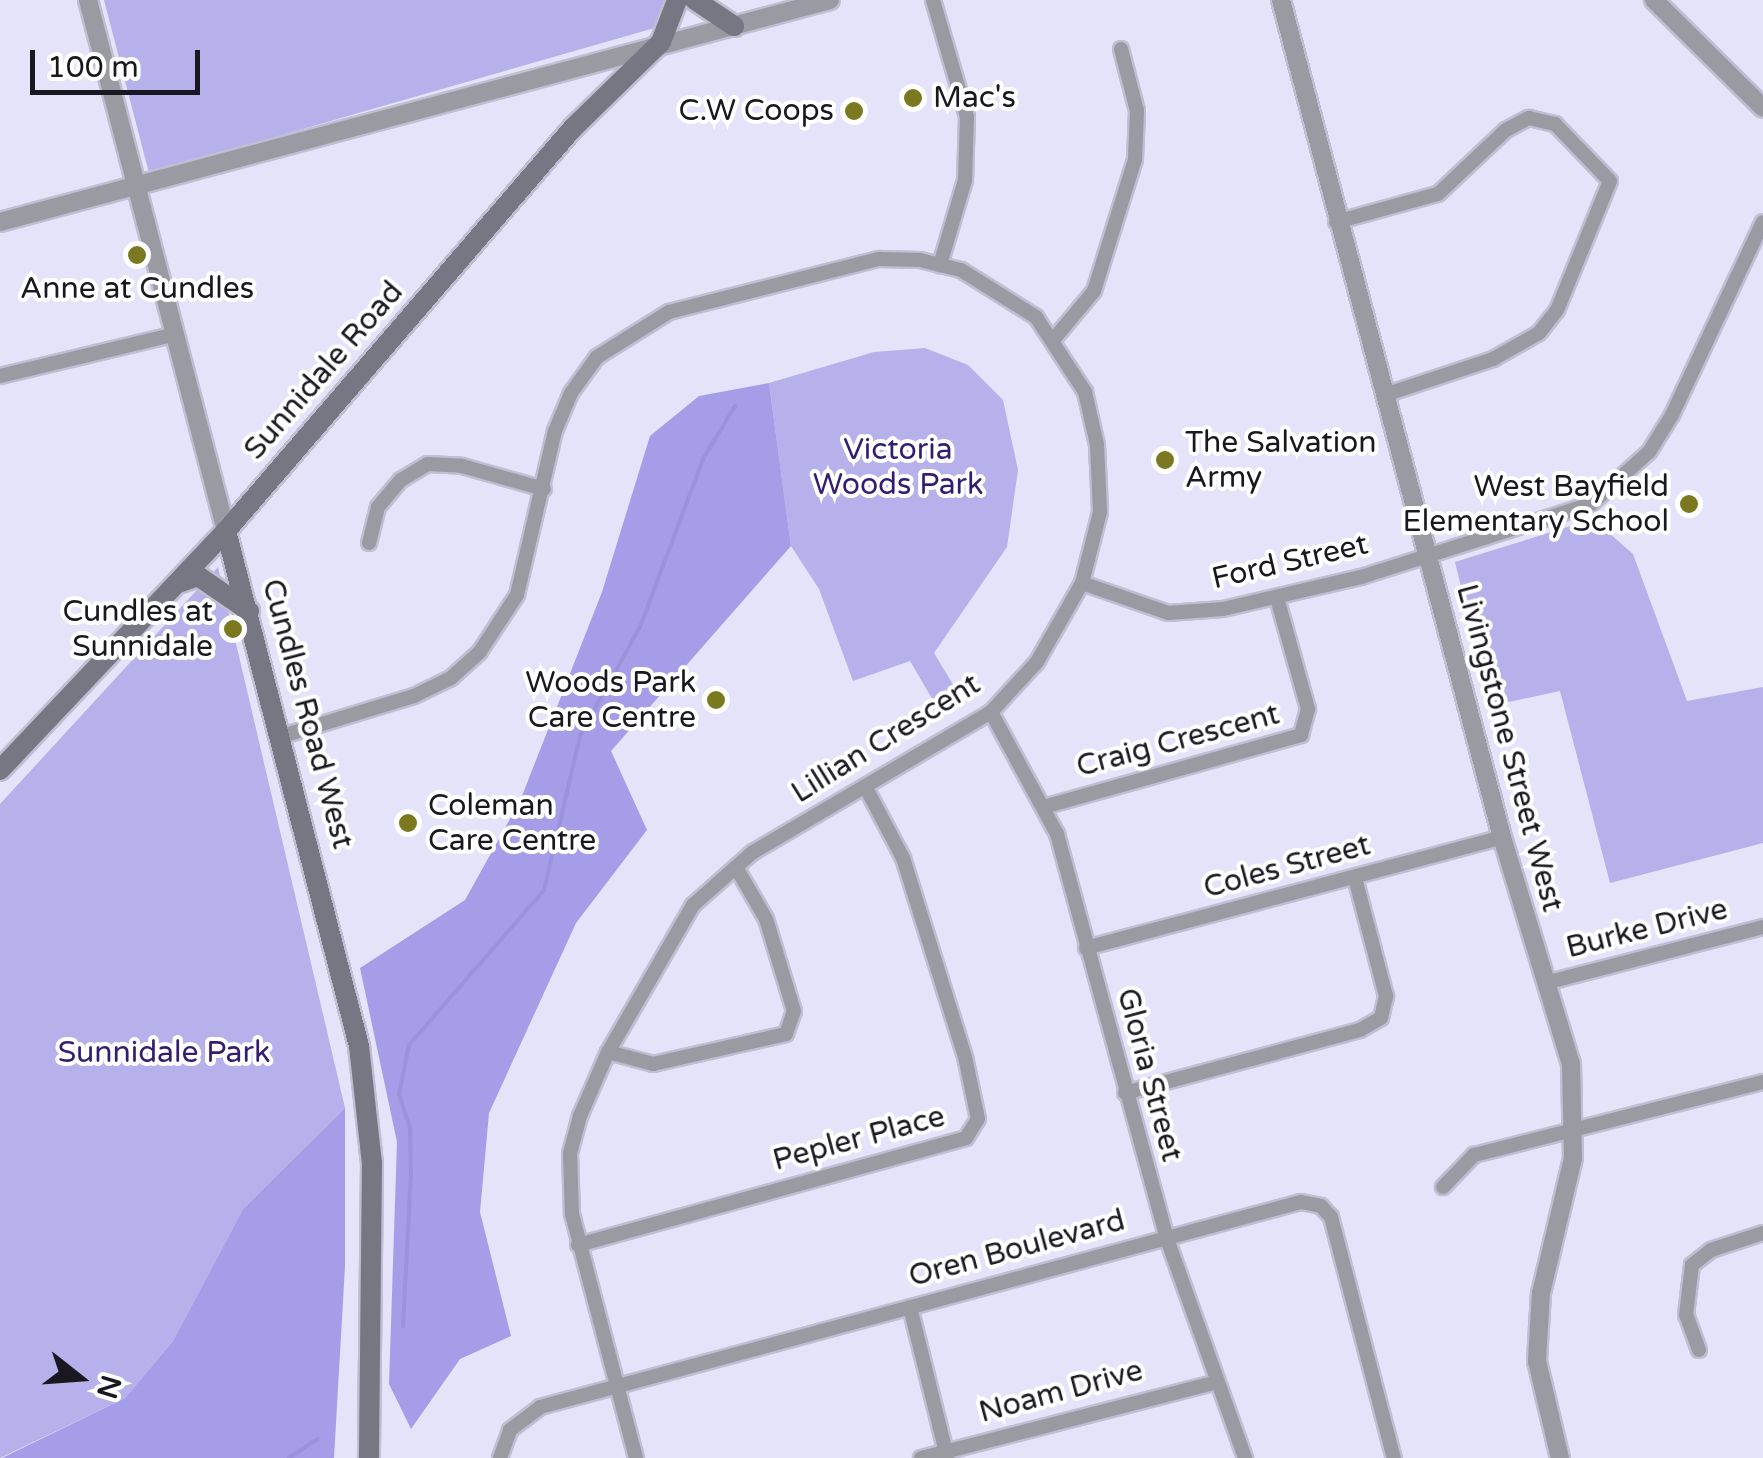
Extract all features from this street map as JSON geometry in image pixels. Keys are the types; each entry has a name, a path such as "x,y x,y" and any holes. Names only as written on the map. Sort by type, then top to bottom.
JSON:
{"main road":[{"name":"Sunnidale Road","path":"0,770 226,531 572,129 661,42 677,0"},
{"path":"695,0 734,26"},
{"name":"Cundles Road West","path":"226,531 360,1046 372,1163 369,1458"},
{"path":"179,583 198,576 250,612"}],"street":[{"name":"Cundles Road West","path":"88,0 140,186 226,531"},
{"path":"0,222 661,42 830,0"},
{"path":"934,0 968,118 965,180 940,264"},
{"name":"Livingstone Street West","path":"1281,0 1336,222 1502,837 1571,1064 1576,1127 1540,1293 1538,1361 1560,1458"},
{"path":"1654,0 1763,108"},
{"path":"1054,339 1094,290 1135,159 1138,111 1121,49"},
{"path":"1336,222 1438,194 1506,130 1529,118 1555,124 1610,181 1557,310 1539,332 1493,359 1384,395"},
{"name":"Ford Street","path":"1082,583 1168,613 1277,598 1428,552 1556,519 1622,481 1672,415 1763,222"},
{"name":"Lillian Crescent","path":"279,737 414,696 451,678 479,652 517,595 571,394 598,357 631,330 670,312 878,259 940,264 1002,290 1054,339 1085,392 1097,445 1100,512 1082,583 1037,662 991,712 753,852 678,925 608,1052 570,1154 578,1245 636,1458"},
{"path":"0,376 176,334"},
{"path":"369,544 378,507 402,480 428,464 462,466 544,489"},
{"name":"Craig Crescent","path":"1047,806 1301,735 1308,709 1277,598"},
{"name":"Gloria Street","path":"991,712 1047,806 1166,1236 1245,1458"},
{"name":"Pepler Place","path":"578,1245 966,1138 978,1119 965,1058 902,858 864,786"},
{"name":"Coles Street","path":"1086,948 1502,837"},
{"path":"608,1052 653,1064 786,1034 794,1011 766,919 737,869"},
{"path":"1125,1094 1360,1030 1381,1018 1386,996 1354,878"},
{"name":"Burke Drive","path":"1545,982 1763,927"},
{"path":"1442,1187 1474,1155 1763,1082"},
{"name":"Oren Boulevard","path":"500,1458 510,1430 528,1412 1289,1203 1326,1210 1394,1458"},
{"path":"1698,1350 1686,1316 1692,1265 1711,1250 1763,1234"},
{"path":"910,1307 947,1455"},
{"name":"Noam Drive","path":"921,1458 947,1455 1216,1382"}],"green space":[{"path":"104,0 668,0 658,27 149,173"},
{"name":"Victoria Woods Park","path":"925,348 968,365 1003,400 1018,470 1007,547 934,653 963,701 941,714 910,661 853,681 819,589 791,546 769,383 874,352"},
{"path":"1593,519 1633,554 1687,701 1763,687 1763,843 1610,883 1560,691 1490,706 1455,562"},
{"name":"Sunnidale Park","path":"218,567 345,1108 243,1209 173,1341 125,1398 0,1458 0,804"}],"shaded area":[{"path":"769,383 791,546 611,751 647,830 576,923 489,1113 480,1212 511,1336 460,1359 411,1429 389,1384 397,1142 360,968 465,900 520,801 602,592 650,436 699,396"},
{"path":"345,1108 345,1266 334,1458 2,1458 125,1398 173,1341 243,1209"}],"waterway":[{"path":"403,1326 411,1175 410,1128 399,1094 409,1045 544,890 580,736 640,627 703,459 735,406"},
{"path":"289,1458 317,1439"}],"place":[{"name":"Mac's","path":"913,98"},
{"name":"C.W Coops","path":"854,111"},
{"name":"Anne at Cundles","path":"137,255"},
{"name":"The Salvation Army","path":"1165,460"},
{"name":"West Bayfield Elementary School","path":"1689,504"},
{"name":"Cundles at Sunnidale","path":"233,629"},
{"name":"Woods Park Care Centre","path":"716,700"},
{"name":"Coleman Care Centre","path":"408,823"}]}
